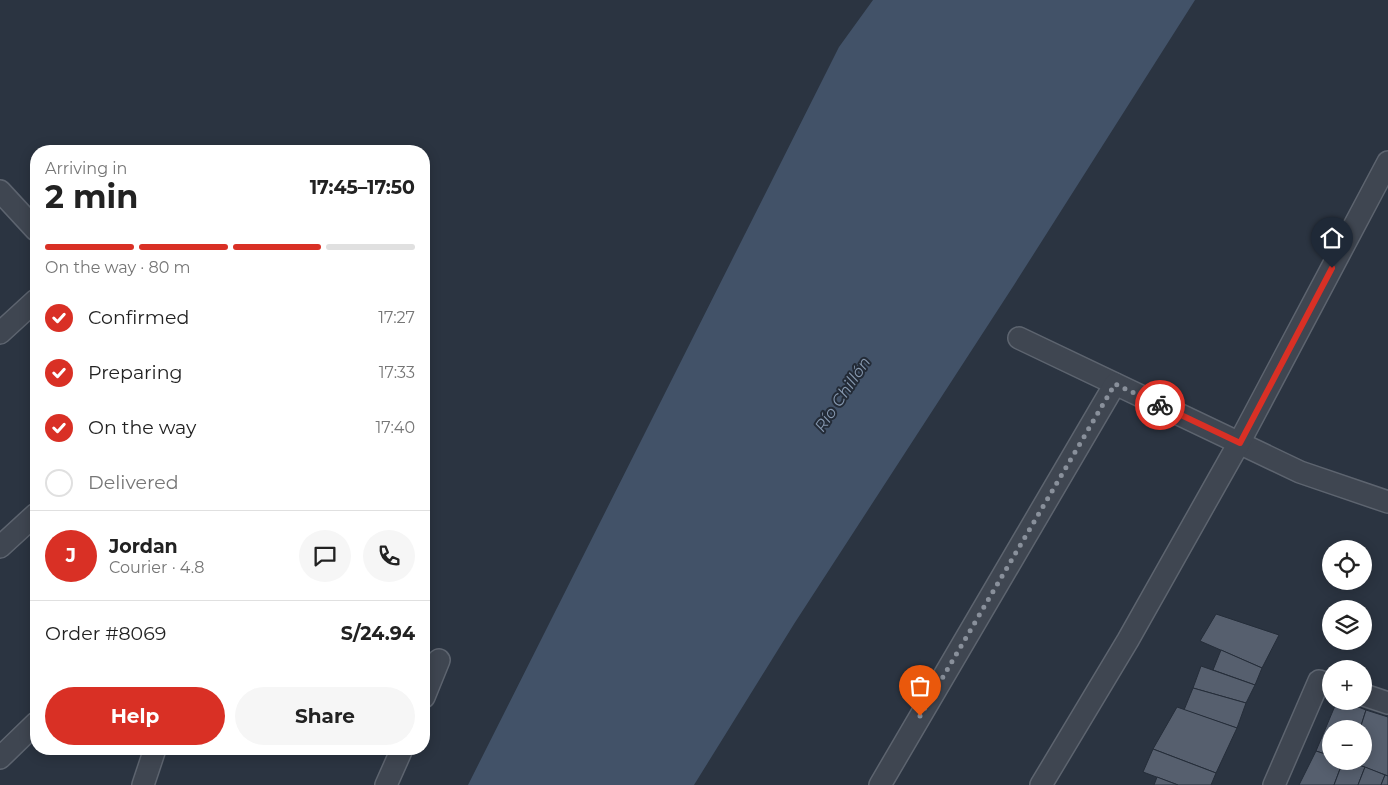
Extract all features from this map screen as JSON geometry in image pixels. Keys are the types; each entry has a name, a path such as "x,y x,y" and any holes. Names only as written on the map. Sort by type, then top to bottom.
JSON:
{"street":[{"path":"1041,785 1128,640 1240,443 1388,162"},
{"path":"0,191 30,224"},
{"path":"0,333 30,306"},
{"path":"1019,338 1300,472 1388,502"},
{"path":"880,785 1115,384"},
{"path":"0,547 30,520"},
{"path":"430,682 439,660"},
{"path":"1274,785 1319,681 1322,682"},
{"path":"1372,697 1388,702"},
{"path":"0,758 30,730"},
{"path":"144,785 153,755"},
{"path":"386,785 399,755"}],"water":[{"name":"Río Chillón","path":"873,0 1195,0 1014,285 794,624 694,785 468,785 839,47"}],"building":[{"path":"1216,614 1279,635 1262,668 1200,641"},
{"path":"1221,650 1262,668 1255,685 1213,670"},
{"path":"1201,666 1255,685 1246,703 1193,688"},
{"path":"1193,688 1246,703 1237,728 1184,710"},
{"path":"1177,707 1237,728 1216,773 1153,749"},
{"path":"1333,710 1366,710 1363,720 1329,720"},
{"path":"1366,710 1388,717 1388,776 1372,770 1372,720 1363,720"},
{"path":"1322,737 1322,753 1316,751"},
{"path":"1153,749 1216,773 1211,785 1178,785 1143,772"},
{"path":"1316,751 1322,753 1322,770 1340,770 1334,785 1299,785"},
{"path":"1340,770 1364,770 1358,785 1334,785"},
{"path":"1364,770 1372,770 1385,775 1381,785 1358,785"},
{"path":"1385,775 1388,776 1388,785 1381,785"},
{"path":"1157,777 1178,785 1154,785"}],"way so far":[{"path":"920,716 1115,384 1160,405"}],"route":[{"path":"1160,405 1240,443 1332,268"}]}
